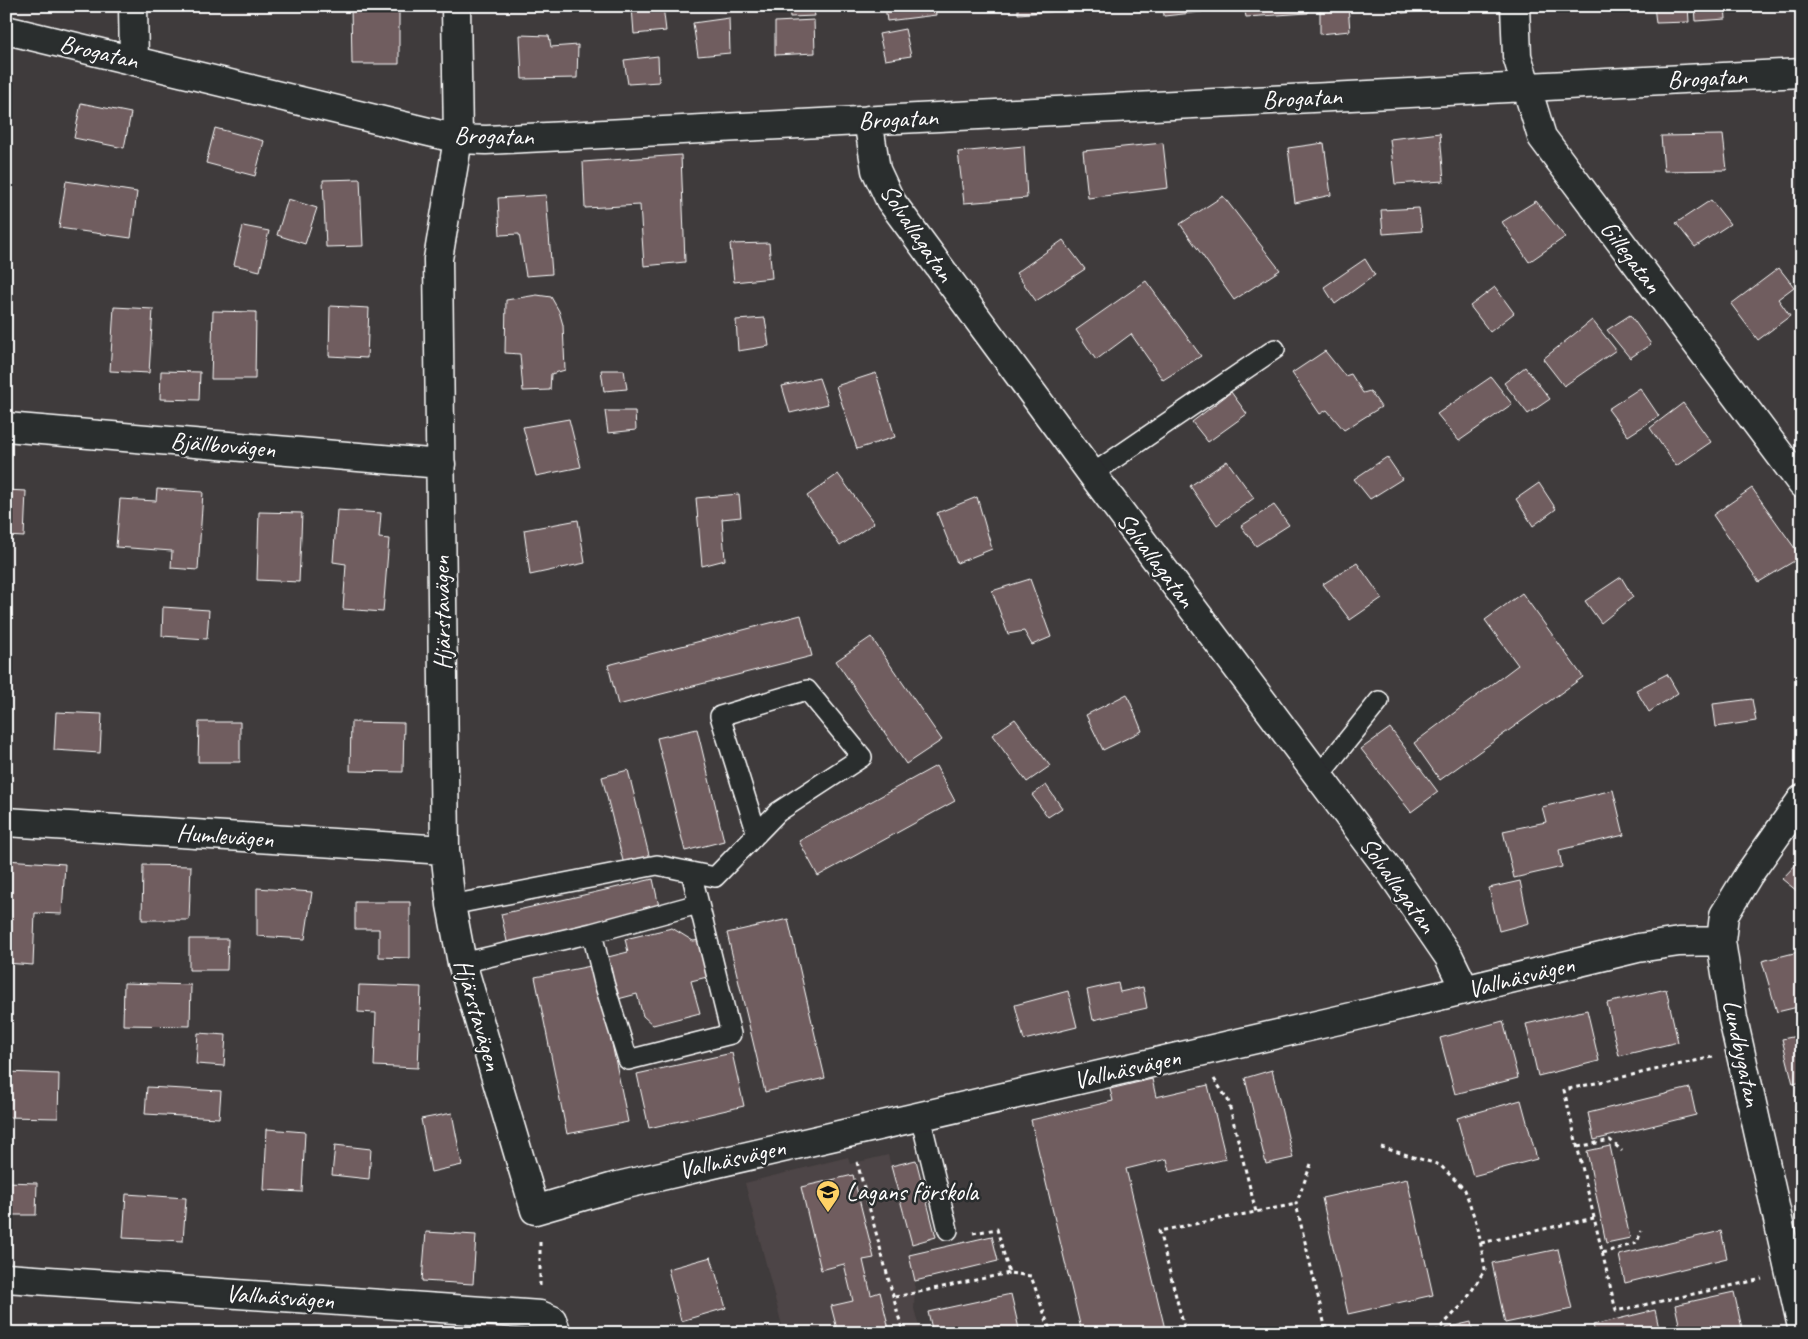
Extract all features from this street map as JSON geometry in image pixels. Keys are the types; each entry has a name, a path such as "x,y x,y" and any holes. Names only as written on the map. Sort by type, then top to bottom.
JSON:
{"street":[{"path":"133,6 134,61"},
{"name":"Hjärstavägen","path":"456,6 458,139 438,259 445,850 451,905 462,963 535,1210"},
{"name":"Gillegatan","path":"1515,6 1517,56 1542,137 1802,484"},
{"name":"Brogatan","path":"6,30 458,139 486,140 1802,73"},
{"name":"Solvallagatan","path":"868,120 876,170 890,200 1092,474 1392,874 1444,949 1465,990"},
{"name":"Bjällbovägen","path":"6,427 441,464"},
{"name":"Lundbygatan","path":"1802,799 1749,874 1724,915 1721,941 1741,1051 1802,1327"},
{"name":"Humlevägen","path":"6,822 445,850"},
{"name":"Vallnäsvägen","path":"535,1210 618,1186 1204,1051 1638,948 1679,942 1721,941"},
{"name":"Vallnäsvägen","path":"6,1278 550,1322"}],"lane":[{"path":"1092,474 1275,349"},
{"path":"451,905 657,865 715,877 757,834 778,812 862,758 808,690 720,716 757,834"},
{"path":"1318,776 1378,701"},
{"path":"592,933 604,983 628,1060 731,1034 691,872"},
{"path":"462,963 592,933 698,904"},
{"path":"920,1116 948,1230"}],"path":[{"path":"1204,1051 1210,1072 1228,1100 1256,1212"},
{"path":"1741,1051 1564,1090 1616,1311 1790,1273"},
{"path":"849,1132 903,1333"},
{"path":"1578,1147 1610,1140 1622,1151"},
{"path":"1381,1147 1440,1165 1465,1190 1478,1228 1484,1269 1465,1302 1435,1333"},
{"path":"1311,1164 1296,1204 1325,1326 1330,1333"},
{"path":"1186,1332 1159,1231 1296,1204"},
{"path":"535,1210 540,1232 550,1322"},
{"path":"1480,1243 1594,1218"},
{"path":"948,1230 968,1234 997,1229 1009,1272"},
{"path":"1602,1254 1637,1243 1641,1231"},
{"path":"894,1297 1009,1272 1031,1276 1051,1333"}],"shaded area":[{"name":"Lagans förskola","path":"888,1155 912,1244 909,1255 915,1281 914,1309 921,1333 784,1333 745,1183 848,1157 850,1164"}],"building":[{"path":"351,6 399,6 399,64 352,64"},
{"path":"663,6 666,31 634,34 632,7"},
{"path":"789,6 813,6 815,16 790,17"},
{"path":"885,6 935,6 936,15 887,21"},
{"path":"1018,6 1061,6 1061,11 1018,14"},
{"path":"1163,6 1202,6 1202,12 1164,16"},
{"path":"1244,6 1308,6 1308,13 1246,17"},
{"path":"1320,6 1348,6 1350,31 1320,34"},
{"path":"1401,6 1462,6 1463,8 1402,13"},
{"path":"1654,6 1688,6 1689,22 1656,23"},
{"path":"1695,6 1725,6 1726,19 1696,21"},
{"path":"729,18 730,53 698,56 693,23"},
{"path":"814,20 815,53 775,55 775,22"},
{"path":"905,29 911,56 885,60 879,34"},
{"path":"520,35 549,36 551,47 578,45 577,78 522,79"},
{"path":"658,56 659,82 628,84 624,60"},
{"path":"81,103 131,113 124,148 74,138"},
{"path":"215,128 264,141 255,176 206,163"},
{"path":"1440,133 1444,181 1395,184 1390,139"},
{"path":"1723,135 1727,170 1664,171 1661,136"},
{"path":"1163,143 1168,188 1088,198 1083,151"},
{"path":"1324,143 1331,195 1295,203 1288,148"},
{"path":"1024,146 1027,198 964,203 958,152"},
{"path":"681,155 685,262 644,266 640,205 585,208 583,162"},
{"path":"360,179 363,246 326,247 323,180"},
{"path":"66,181 137,192 131,238 59,228"},
{"path":"546,195 552,274 526,276 519,234 500,235 498,198"},
{"path":"1223,196 1280,270 1234,300 1180,224"},
{"path":"288,199 317,208 305,244 277,235"},
{"path":"1711,200 1730,224 1695,247 1676,223"},
{"path":"1536,201 1565,237 1529,262 1502,222"},
{"path":"1419,208 1422,231 1383,234 1381,210"},
{"path":"243,226 269,231 260,271 234,265"},
{"path":"1063,240 1085,269 1036,301 1016,273"},
{"path":"769,243 772,278 734,282 730,244"},
{"path":"1365,259 1375,275 1335,304 1324,287"},
{"path":"1779,268 1794,287 1778,299 1790,316 1758,340 1731,304"},
{"path":"1146,281 1201,356 1163,380 1131,334 1096,360 1076,330"},
{"path":"1495,287 1514,313 1490,332 1470,306"},
{"path":"537,295 551,297 559,311 563,325 565,370 551,374 550,390 523,391 520,354 505,353 506,300"},
{"path":"330,306 369,308 367,358 329,356"},
{"path":"114,307 153,309 149,373 110,371"},
{"path":"213,311 256,312 255,379 211,379"},
{"path":"1630,315 1651,344 1630,358 1607,330"},
{"path":"765,318 769,346 738,351 736,320"},
{"path":"1592,320 1616,350 1564,386 1543,359"},
{"path":"1325,351 1345,376 1351,374 1363,393 1370,391 1381,407 1344,430 1327,410 1320,414 1292,373"},
{"path":"1525,367 1550,399 1528,414 1504,383"},
{"path":"601,370 624,370 627,389 604,391"},
{"path":"161,371 200,372 199,400 160,399"},
{"path":"876,373 895,437 857,449 836,386"},
{"path":"1491,377 1512,404 1459,441 1437,414"},
{"path":"819,378 828,404 790,413 782,386"},
{"path":"1640,388 1659,416 1628,436 1608,409"},
{"path":"1231,392 1247,414 1208,442 1192,422"},
{"path":"1683,403 1711,442 1676,466 1650,428"},
{"path":"605,411 635,411 636,430 608,433"},
{"path":"569,419 581,467 536,476 523,427"},
{"path":"1387,457 1402,479 1370,499 1354,479"},
{"path":"1227,461 1254,498 1217,525 1190,486"},
{"path":"838,474 874,523 840,546 807,496"},
{"path":"1539,483 1556,509 1533,526 1516,499"},
{"path":"1752,488 1801,557 1759,582 1713,515"},
{"path":"157,489 203,492 198,570 171,568 172,551 116,547 120,499 156,501"},
{"path":"6,490 26,491 24,537 6,536"},
{"path":"739,494 741,517 722,519 725,560 702,566 696,498"},
{"path":"977,497 992,549 957,563 937,513"},
{"path":"1274,505 1289,525 1256,546 1241,526"},
{"path":"337,510 381,513 379,538 389,539 383,612 343,609 346,564 333,562"},
{"path":"259,512 302,513 299,582 257,580"},
{"path":"578,520 585,563 530,575 524,530"},
{"path":"1357,563 1382,598 1350,620 1323,584"},
{"path":"1621,577 1633,597 1601,623 1585,601"},
{"path":"1030,579 1051,637 1032,645 1024,631 1008,634 992,591"},
{"path":"1522,593 1583,677 1440,780 1414,743 1518,665 1485,620"},
{"path":"163,607 209,610 207,639 162,636"},
{"path":"801,615 812,656 618,705 608,665"},
{"path":"871,637 942,740 906,764 836,661"},
{"path":"1667,674 1678,693 1649,712 1636,690"},
{"path":"1127,694 1142,731 1103,750 1086,715"},
{"path":"1752,699 1756,721 1716,727 1713,704"},
{"path":"56,712 102,714 100,753 54,750"},
{"path":"1015,719 1050,766 1027,782 992,735"},
{"path":"199,722 240,722 240,762 198,762"},
{"path":"351,722 404,723 403,772 350,771"},
{"path":"1390,728 1438,792 1411,812 1361,749"},
{"path":"697,729 724,841 685,851 657,738"},
{"path":"936,766 955,801 818,876 799,841"},
{"path":"628,770 650,859 624,865 602,777"},
{"path":"1046,785 1062,808 1048,817 1032,795"},
{"path":"1613,790 1624,835 1559,850 1562,867 1514,878 1503,831 1546,822 1542,807"},
{"path":"1802,858 1802,895 1782,879"},
{"path":"6,860 65,864 62,914 35,913 33,965 6,963"},
{"path":"143,865 191,866 189,920 142,920"},
{"path":"653,879 660,911 508,946 501,914"},
{"path":"1520,881 1529,923 1499,931 1489,888"},
{"path":"257,888 312,892 305,939 257,936"},
{"path":"355,902 410,902 410,958 379,957 379,929 355,929"},
{"path":"788,919 825,1078 765,1092 727,933"},
{"path":"672,928 693,941 702,940 711,976 691,981 700,1013 653,1025 643,1016 637,994 618,999 608,957 628,952 625,939"},
{"path":"189,939 228,939 227,970 189,970"},
{"path":"1802,951 1802,1006 1777,1012 1762,961"},
{"path":"596,965 628,1122 567,1134 535,977"},
{"path":"124,983 191,985 190,1026 123,1025"},
{"path":"1118,983 1120,992 1143,987 1147,1008 1093,1020 1087,990"},
{"path":"359,985 421,987 418,1068 374,1066 376,1013 358,1012"},
{"path":"1666,989 1678,1042 1619,1056 1607,1003"},
{"path":"1068,991 1077,1027 1024,1040 1015,1005"},
{"path":"1587,1010 1599,1061 1538,1076 1526,1024"},
{"path":"1503,1021 1518,1078 1455,1094 1440,1038"},
{"path":"198,1033 226,1035 224,1066 196,1064"},
{"path":"1802,1035 1802,1082 1793,1084 1782,1039"},
{"path":"732,1053 744,1106 649,1128 637,1074"},
{"path":"1272,1070 1293,1158 1266,1164 1245,1078"},
{"path":"6,1072 59,1074 58,1118 6,1117"},
{"path":"1152,1079 1156,1097 1208,1085 1226,1159 1170,1172 1167,1159 1126,1169 1165,1329 1150,1333 1082,1333 1031,1120 1113,1101 1110,1089"},
{"path":"147,1087 221,1091 219,1118 145,1114"},
{"path":"1690,1088 1696,1115 1594,1140 1588,1113"},
{"path":"1521,1100 1537,1159 1473,1176 1457,1118"},
{"path":"452,1113 462,1165 431,1172 421,1119"},
{"path":"267,1129 305,1132 302,1192 264,1190"},
{"path":"335,1145 371,1149 369,1179 332,1175"},
{"path":"1610,1146 1630,1238 1606,1243 1587,1151"},
{"path":"916,1160 936,1237 912,1244 891,1166"},
{"path":"853,1175 874,1258 863,1260 871,1295 880,1292 890,1333 838,1333 831,1306 853,1301 844,1264 821,1270 801,1187"},
{"path":"1407,1179 1433,1295 1348,1314 1322,1198"},
{"path":"6,1182 37,1183 36,1215 6,1215"},
{"path":"126,1194 186,1198 183,1241 123,1238"},
{"path":"1721,1231 1727,1258 1625,1283 1619,1255"},
{"path":"426,1232 476,1235 473,1284 422,1281"},
{"path":"992,1236 998,1261 915,1281 909,1255"},
{"path":"1558,1249 1572,1309 1505,1323 1492,1263"},
{"path":"711,1257 726,1308 681,1321 668,1269"},
{"path":"1734,1292 1743,1333 1681,1333 1675,1305"},
{"path":"1011,1294 1020,1333 933,1333 928,1312"},
{"path":"1655,1310 1660,1333 1595,1333 1593,1325"},
{"path":"1471,1322 1473,1333 1447,1333 1446,1328"},
{"path":"39,1329 94,1333 39,1333"}],"place":[{"name":"Lagans förskola","path":"828,1213"}]}
